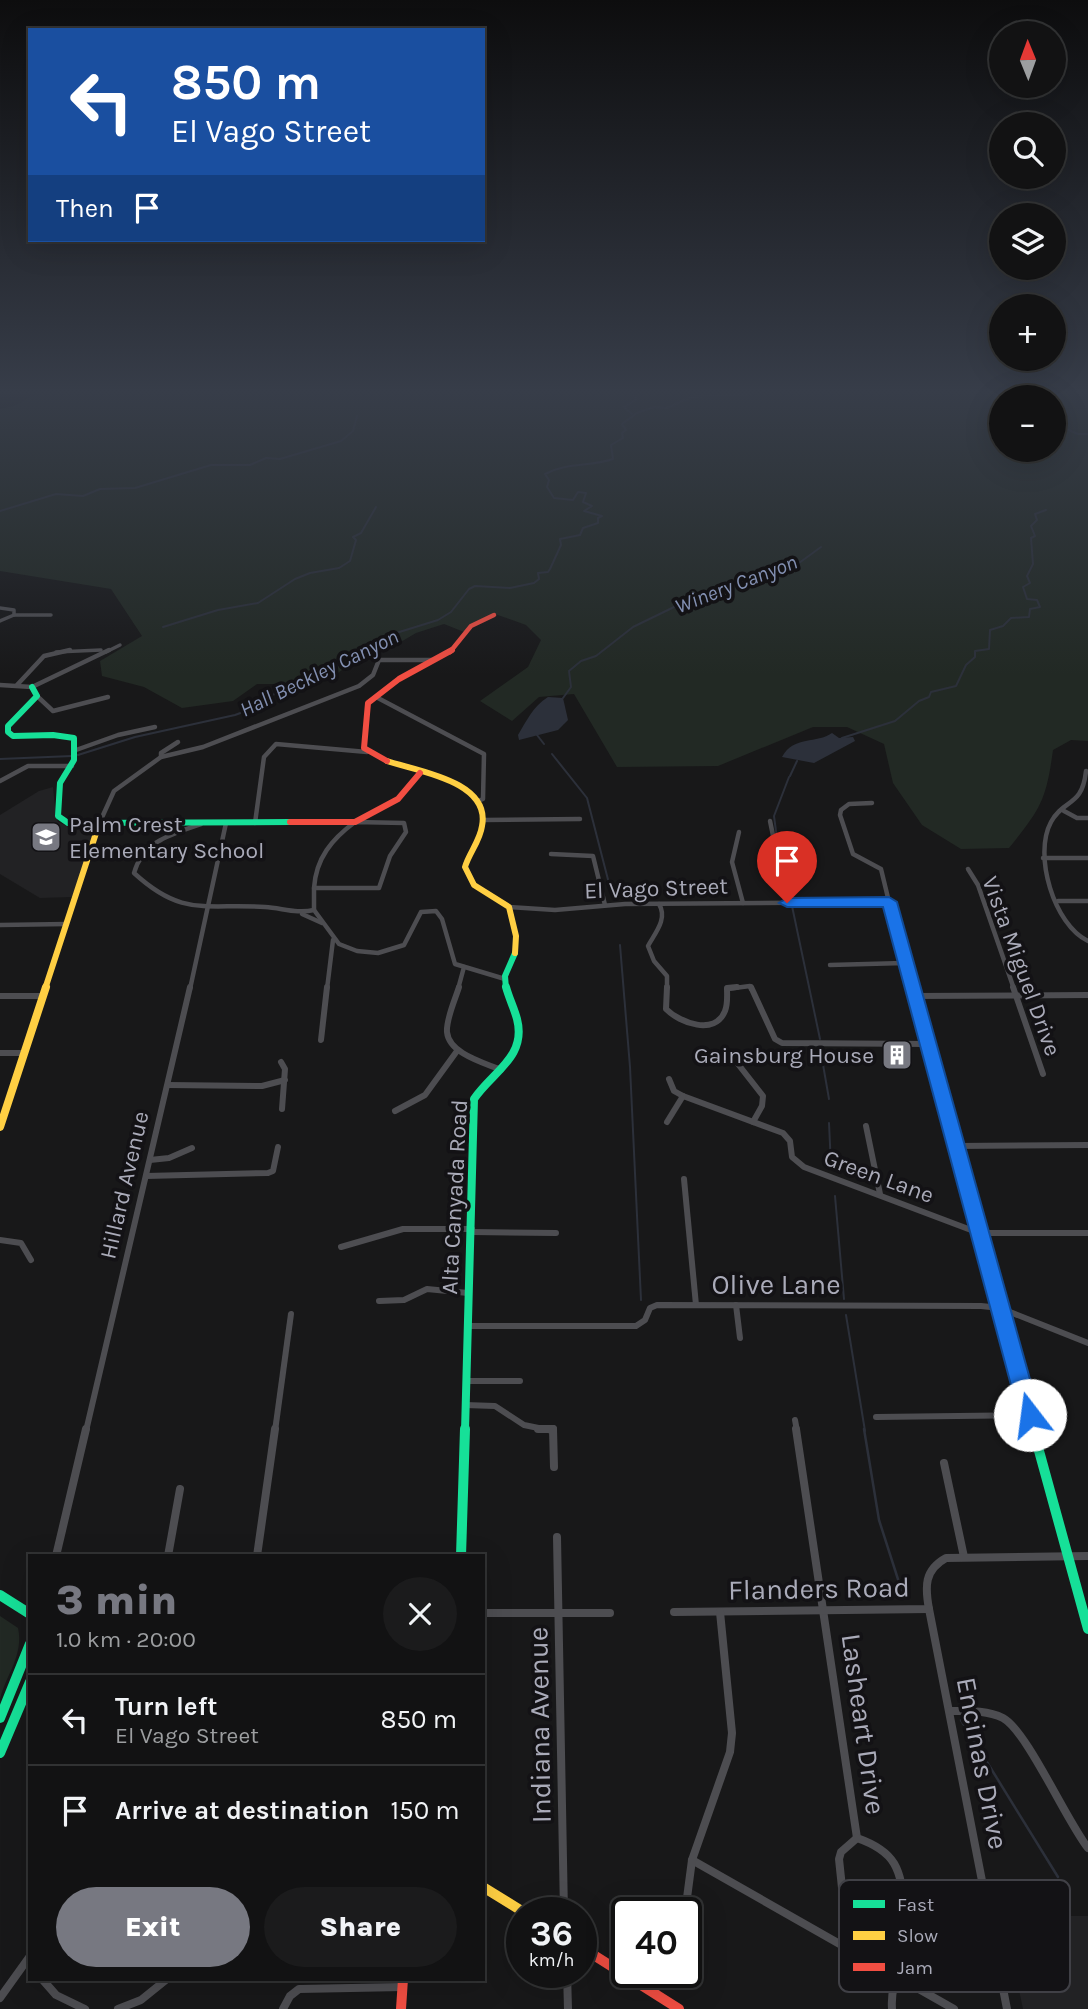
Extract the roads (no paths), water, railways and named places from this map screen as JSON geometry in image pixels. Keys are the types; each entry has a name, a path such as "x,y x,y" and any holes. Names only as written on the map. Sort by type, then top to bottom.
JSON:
{"main road":[{"path":"494,615 471,626 455,648 421,670 399,679 376,696 368,706 370,714 364,733 364,748 396,766 452,781 478,801 483,820 465,867 474,885 509,907 518,937 516,956 505,979"},
{"path":"33,687 37,696 8,726 4,734 65,735 74,738 74,757 60,783 58,816 68,823 355,822 398,799 420,773"},
{"path":"0,1127 99,824"},
{"path":"889,902 1088,1629"},
{"name":"Alta Canyada Road","path":"461,1554 474,1099 479,1088 501,1070 517,1051 521,1039 505,979"},
{"path":"0,1595 28,1613"},
{"path":"0,1718 28,1649"},
{"path":"0,1754 28,1687"},
{"path":"485,1888 506,1901"},
{"path":"597,1957 678,2009"},
{"path":"401,2009 403,1983"}],"street":[{"path":"0,608 13,610 14,615"},
{"path":"0,621 14,615 51,615"},
{"path":"0,685 33,687 120,645"},
{"path":"17,685 48,653 110,649"},
{"path":"99,824 114,791 161,757 203,747 359,686 373,675 379,660 433,660"},
{"path":"37,696 48,709 53,710 108,697"},
{"path":"376,696 481,751 484,790 483,799 478,801"},
{"path":"0,781 28,766 74,757 118,735 155,727"},
{"path":"161,757 161,753 178,742"},
{"path":"255,822 264,757 275,744 368,752"},
{"path":"1086,771 1087,785 1076,801 1049,823 1043,858 1070,928 1088,941"},
{"path":"872,803 844,807 840,815 849,847 856,857 881,869 889,902"},
{"path":"1063,811 1077,818 1088,818"},
{"path":"483,820 580,819"},
{"path":"770,821 787,903"},
{"path":"312,888 379,888 390,856 407,828 404,823 355,822 338,836 321,856 312,888 314,910 333,940 321,1040"},
{"path":"204,823 161,839 139,856 134,873 167,901 208,910 264,907 299,913 325,924"},
{"name":"Hillard Avenue","path":"56,1554 208,910 226,823"},
{"path":"739,832 730,857 743,903"},
{"path":"551,854 593,856 605,905"},
{"path":"1043,858 1088,858"},
{"name":"Vista Miguel Drive","path":"968,869 978,885 1043,1074"},
{"path":"1058,901 1088,901"},
{"name":"El Vago Street","path":"509,907 555,910 605,905 889,902"},
{"path":"659,904 664,909 664,915 648,946 654,961 667,976 666,1009 673,1018 688,1024 702,1025 716,1020 725,1012 727,988 750,986 775,1039 782,1043 927,1044"},
{"path":"299,913 314,910"},
{"path":"333,940 359,951 387,953 403,946 409,939 419,914 436,911 442,919 453,961 505,979"},
{"path":"0,925 67,924"},
{"path":"830,965 904,964"},
{"path":"464,967 447,1032 457,1051 501,1070"},
{"path":"914,996 1088,995"},
{"path":"0,996 43,996"},
{"path":"395,1111 413,1106 429,1095 457,1051"},
{"path":"0,1053 24,1053"},
{"path":"281,1062 285,1069 282,1109"},
{"path":"738,1064 763,1096 762,1106 753,1122"},
{"path":"667,1122 682,1096 674,1091 668,1079"},
{"path":"167,1085 228,1084 257,1088 285,1080"},
{"name":"Green Lane","path":"682,1096 786,1135 792,1157 804,1167 979,1233 1088,1233"},
{"path":"866,1126 880,1194"},
{"path":"955,1146 1088,1145"},
{"path":"146,1176 268,1173 273,1171 278,1147"},
{"path":"150,1160 169,1158 192,1148"},
{"path":"684,1179 696,1305"},
{"path":"341,1247 403,1230 556,1233"},
{"path":"0,1240 21,1243 31,1259"},
{"path":"379,1301 404,1300 427,1289 468,1293"},
{"name":"Olive Lane","path":"468,1326 636,1326 645,1320 654,1305 981,1306 1000,1308 1088,1343"},
{"path":"736,1305 740,1338"},
{"path":"257,1554 291,1314"},
{"path":"466,1381 520,1381"},
{"path":"465,1405 495,1406 524,1425 541,1430 553,1429 554,1467"},
{"path":"876,1418 1030,1415"},
{"name":"Lasheart Drive","path":"796,1420 857,1838 877,1844 886,1850 894,1858 901,1880"},
{"path":"944,1463 964,1557"},
{"path":"168,1554 180,1489"},
{"name":"Indiana Avenue","path":"557,1537 564,1897"},
{"name":"Flanders Road","path":"674,1612 929,1609 926,1575 931,1567 946,1558 1088,1556"},
{"name":"Encinas Drive","path":"929,1609 982,1880"},
{"path":"687,1897 692,1860 730,1752 732,1733 720,1612"},
{"path":"485,1614 610,1613"},
{"path":"950,1711 990,1712 1009,1721 1017,1729 1075,1831 1088,1848"},
{"path":"841,1880 841,1852 857,1838"},
{"path":"692,1860 839,1942"},
{"path":"0,1998 28,1962"},
{"path":"44,1981 57,1995 85,2009"},
{"path":"118,2009 141,2000 165,1981"},
{"path":"283,2009 290,1996 299,1989 324,1984 403,1983"},
{"path":"567,1988 568,2009"},
{"path":"654,1993 656,1988"},
{"path":"924,1992 954,2009"}],"waterway":[{"path":"0,511 56,494 83,496 100,489 136,488"},
{"name":"Hall Beckley Canyon","path":"78,755 135,737 235,715 254,708 276,693 331,670 380,638 438,620 451,612 469,589 475,586 510,588 534,583 539,579 538,573 548,572 550,569 561,545 560,539 580,535 583,528 598,523 598,518 602,516 584,511 592,506 583,502 586,493 578,492 573,500 554,498 547,488"},
{"path":"163,627 218,610 258,603 295,579 310,573 339,568 350,561 356,540 353,537 361,533 376,507"},
{"path":"842,738 895,721 919,701 929,697 931,692 956,686 966,665 975,657 975,651 989,649 990,630 1003,626 1011,618 1029,617 1030,609 1040,607 1037,600 1027,599 1023,587 1030,583 1027,576 1033,564 1031,538 1035,536 1031,526 1037,520 1035,514 1046,510"},
{"name":"Winery Canyon","path":"563,698 571,687 569,671 581,661 596,656 633,627 709,590 799,563 821,547"},
{"path":"537,735 544,744"},
{"path":"552,754 587,798 613,899"},
{"name":"Hall Beckley Canyon","path":"0,759 72,756"},
{"path":"790,776 797,761"},
{"path":"779,854 774,816 789,777"},
{"path":"784,880 790,900"},
{"path":"792,906 820,1039"},
{"path":"620,945 630,1067 641,1300"},
{"path":"821,1053 829,1099"},
{"path":"829,1123 831,1166"},
{"path":"835,1196 844,1299"},
{"path":"846,1315 865,1431"},
{"path":"864,1429 879,1520 904,1598"},
{"path":"961,1720 1058,1877"}],"place":[{"name":"Palm Crest Elementary School","path":"46,837"},
{"name":"Gainsburg House","path":"897,1055"}]}
